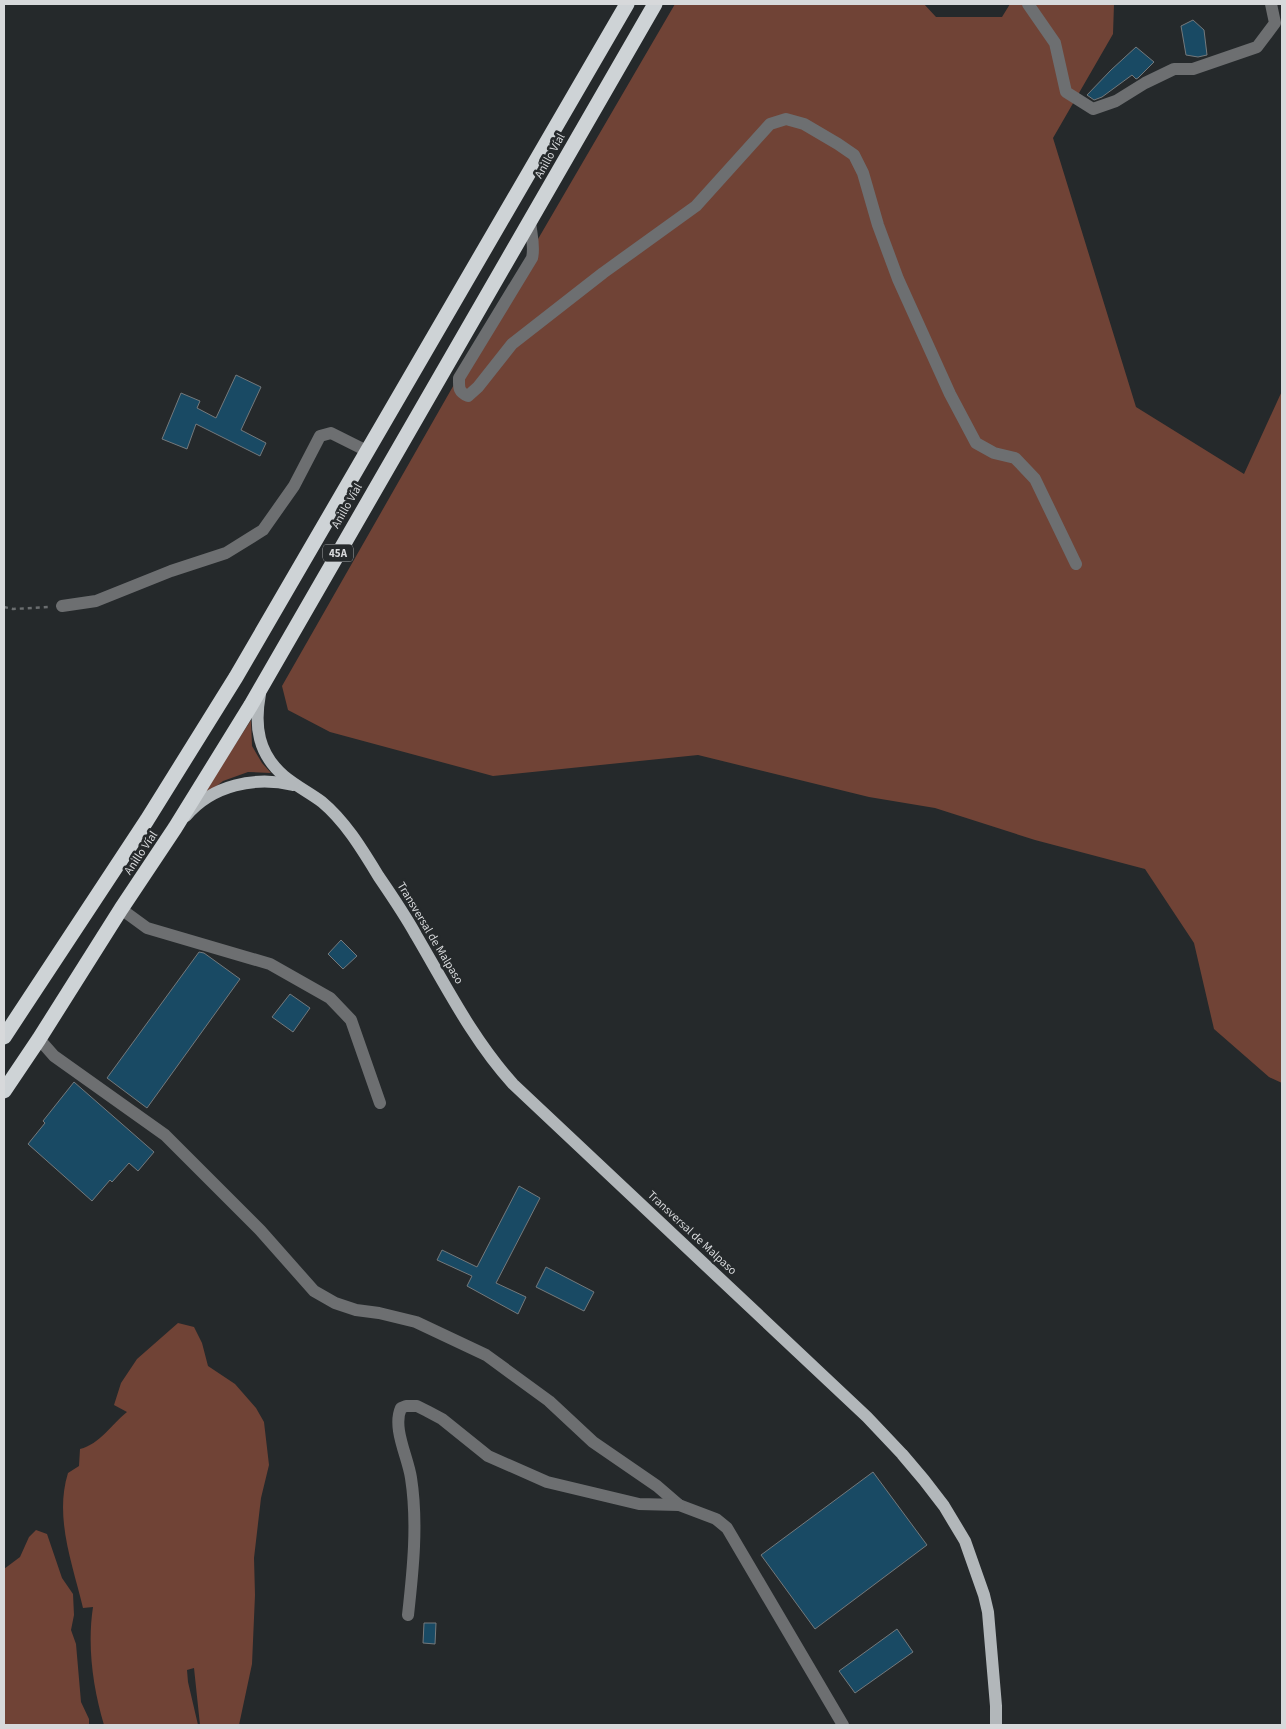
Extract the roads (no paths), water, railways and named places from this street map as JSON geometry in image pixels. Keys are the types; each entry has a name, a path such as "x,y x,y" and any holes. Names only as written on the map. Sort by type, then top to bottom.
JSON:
{"highway":[{"name":"Anillo Víal","path":"4,1037 148,820 236,677 627,4"},
{"name":"Anillo Víal","path":"4,1091 121,909 176,828 261,686 530,221 597,101 655,4"}],"main road":[{"name":"Transversal de Malpaso","path":"261,686 256,712 257,730 263,748 272,764 285,777 322,803 335,816 361,849 415,932 469,1027 494,1063 513,1084 867,1417 902,1454 944,1506 965,1541 984,1595 990,1639 996,1725"},
{"name":"Transversal de Malpaso","path":"176,828 191,810 203,801 231,786 254,781 277,781 300,787"}],"lane":[{"path":"1028,4 1055,42 1066,92 1093,109 1116,101 1145,83 1174,69 1193,69 1258,47 1274,23 1271,4"},
{"path":"530,221 531,238 535,248 532,258 459,378 458,388 462,394 468,396 478,388 512,344 603,273 696,206 770,124 786,119 804,124 838,144 854,155 863,173 878,225 898,279 950,394 976,443 994,453 1015,458 1035,479 1076,564"},
{"path":"62,606 96,601 171,571 226,552 262,530 294,486 320,436 331,433 367,451"},
{"path":"121,909 147,928 270,964 330,998 350,1020 380,1102"},
{"path":"39,1039 54,1056 165,1135 260,1230 314,1291 356,1310 379,1313 416,1322 486,1355 548,1401 593,1442 657,1486 680,1505 716,1519 727,1528 843,1725"},
{"path":"408,1615 414,1552 414,1512 410,1471 402,1446 397,1417 401,1408 417,1406 427,1411 442,1419 488,1456 547,1482 638,1504 680,1505"}]}
